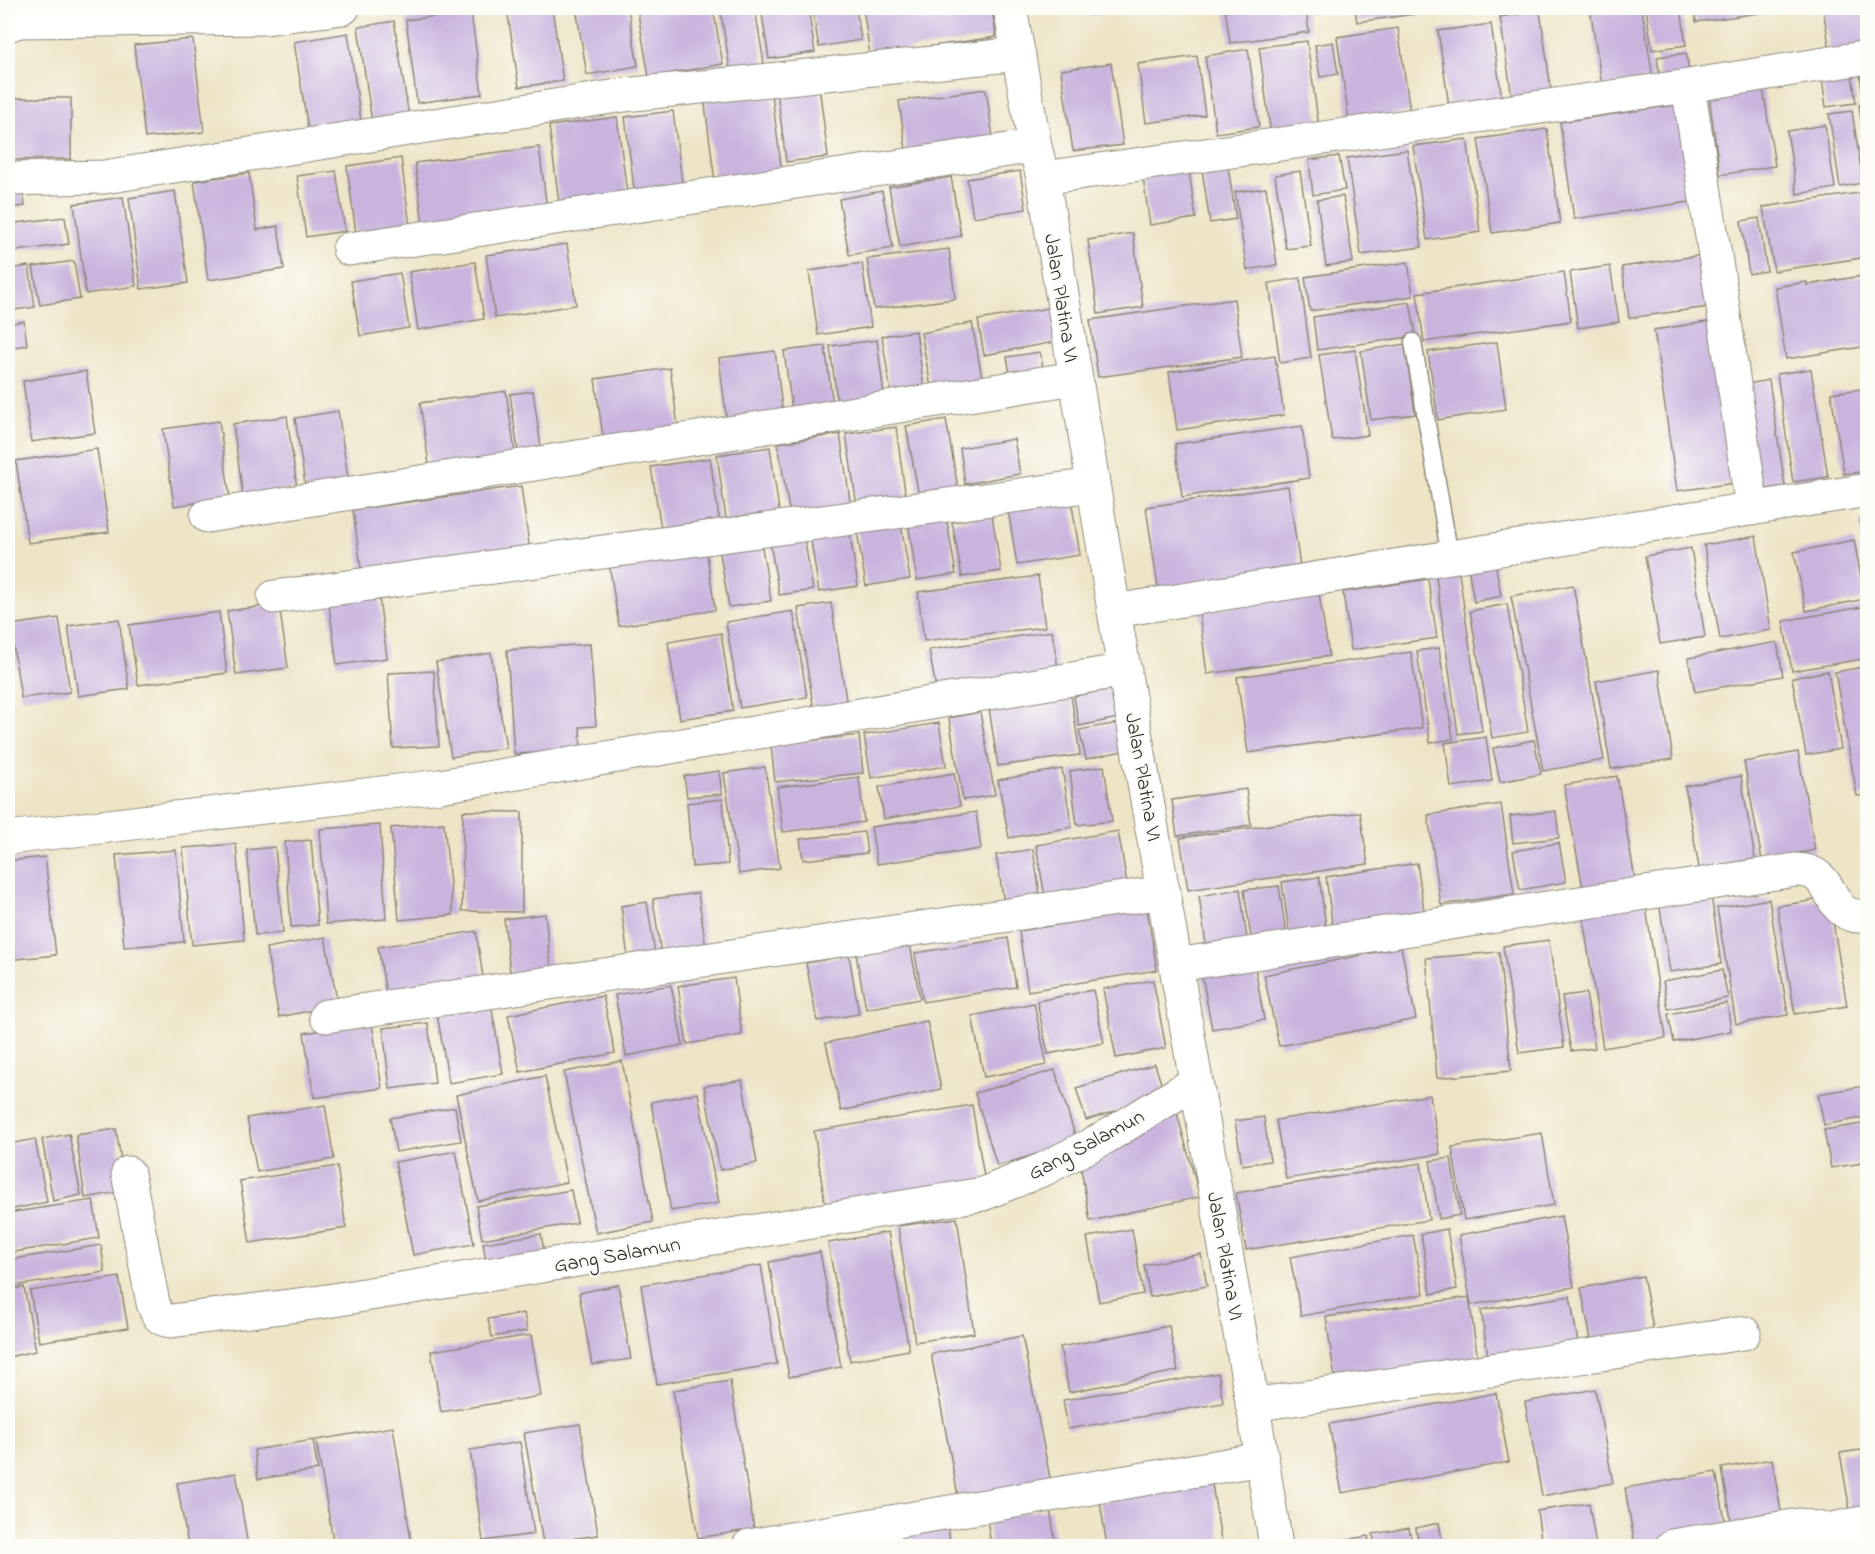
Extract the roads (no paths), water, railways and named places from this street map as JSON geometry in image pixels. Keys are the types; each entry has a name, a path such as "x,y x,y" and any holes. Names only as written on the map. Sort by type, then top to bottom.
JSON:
{"street":[{"path":"8,25 19,21 265,13 343,8"},
{"name":"Jalan Platina VI","path":"1010,8 1042,178 1114,611 1276,1546"},
{"path":"8,179 104,177 624,95 1018,54"},
{"path":"1042,178 1688,86 1868,57"},
{"path":"1688,86 1752,508"},
{"path":"349,249 1035,146"},
{"path":"207,516 1075,378"},
{"path":"274,597 1093,484"},
{"path":"1114,611 1868,490"},
{"path":"8,838 440,786 1125,670"},
{"path":"1176,965 1795,870 1809,870 1821,878 1839,908 1846,914 1854,917 1868,916"},
{"path":"326,1016 1164,892"},
{"name":"Gang Salamun","path":"128,1173 153,1303 157,1316 171,1321 355,1297 983,1194 1044,1169 1106,1137 1196,1082"},
{"path":"1252,1405 1744,1333"},
{"path":"749,1546 1262,1459"},
{"path":"1672,1546 1798,1525 1832,1538 1868,1522"}],"lane":[{"path":"1413,342 1450,558"}]}
